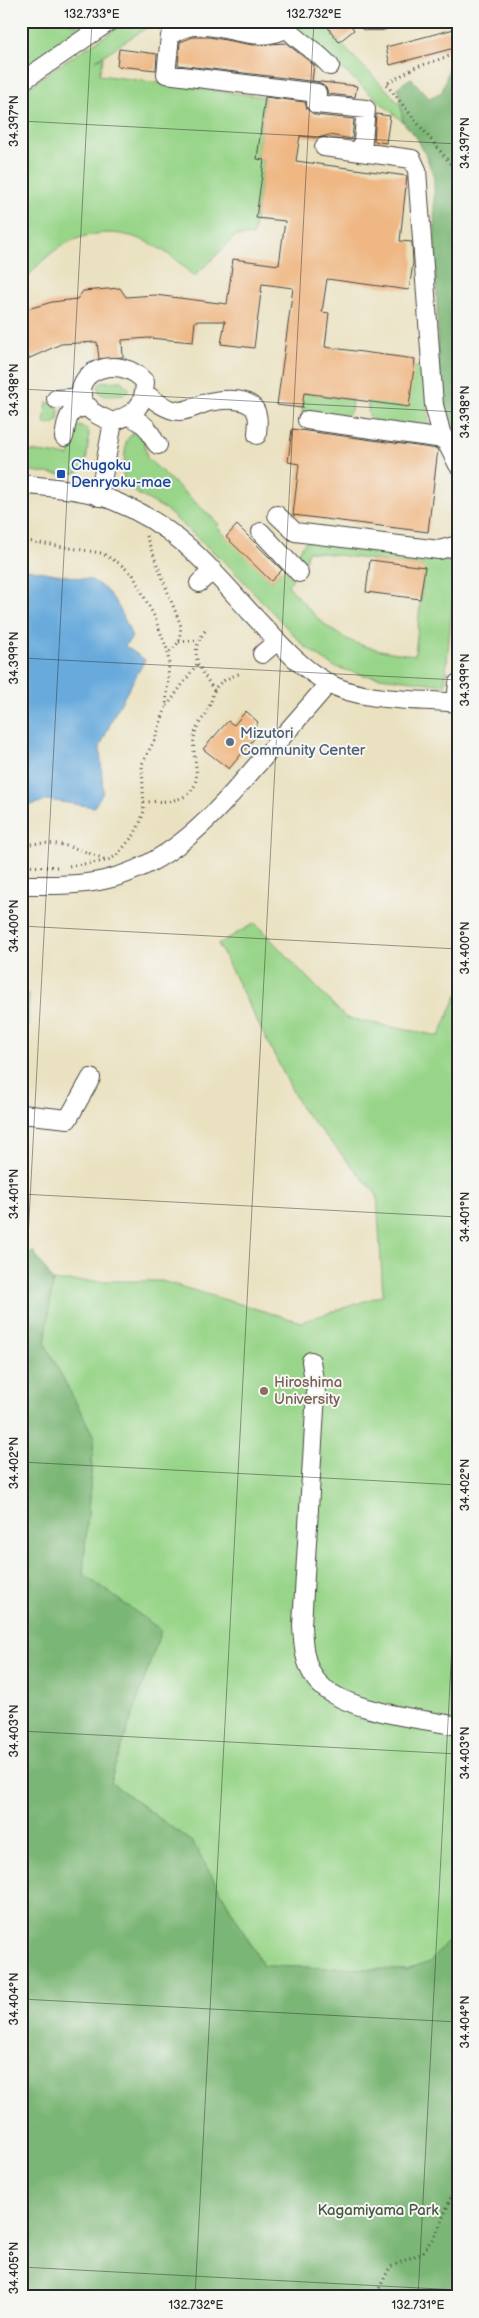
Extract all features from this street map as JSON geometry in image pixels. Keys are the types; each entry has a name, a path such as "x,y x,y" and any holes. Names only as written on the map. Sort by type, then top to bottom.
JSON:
{"street":[{"path":"21,82 110,21"},
{"path":"367,21 382,21"},
{"path":"283,22 291,35 322,56 330,66"},
{"path":"283,22 280,31 269,36 255,36 211,26 190,26 177,30 170,36 166,74 317,93 316,104 366,109 362,151"},
{"path":"324,147 412,159 417,170 434,405 444,439 458,464"},
{"path":"86,401 82,388 86,377 100,368 111,366 127,368 138,374 145,382 145,393 140,407 120,419 99,497"},
{"path":"145,393 162,406 185,414 210,402 231,400 247,402 258,416 257,435"},
{"path":"56,399 72,398 86,401 120,419 137,419 150,431 153,442 158,445"},
{"path":"64,437 68,415 86,401"},
{"path":"307,420 444,439"},
{"path":"21,484 79,491 99,497 122,505 165,528 182,540 213,570 276,642 298,663 329,683 368,695 457,703 458,683"},
{"path":"277,515 295,532"},
{"path":"299,573 260,532 295,532 439,550 458,546"},
{"path":"199,583 213,570"},
{"path":"262,654 276,642"},
{"path":"21,885 82,884 106,880 149,864 182,843 216,813 329,683"},
{"path":"21,1114 68,1119 91,1078"},
{"path":"311,1361 316,1393 302,1625 303,1648 309,1667 316,1680 328,1692 343,1700 390,1714 458,1726"}],"path":[{"path":"458,53 414,68 386,84 458,173"},
{"path":"144,532 181,626 179,642 167,654"},
{"path":"21,540 101,553 119,563 133,575 150,608 167,654 168,686 166,707 155,739 142,764 144,802 142,817 134,835 116,856 106,860 64,867 21,866"},
{"path":"205,631 198,640 195,650 197,664 214,690"},
{"path":"179,642 198,640"},
{"path":"166,707 197,664"},
{"path":"144,802 177,799 188,795 193,789 197,778 194,756 196,727 200,718 208,710 214,690 218,684 241,672"},
{"path":"21,846 33,843 58,843 106,860"},
{"path":"375,2297 390,2267 423,2252 437,2232 454,2190 458,2188"}],"green space":[{"path":"21,21 63,21 75,25 80,21 92,21 94,24 21,74"},
{"path":"128,21 157,21 96,60 104,56 99,75 265,97 257,159 264,160 253,236 236,236 194,277 172,257 150,243 127,235 104,233 82,237 60,247 40,263 21,286 21,95 43,76"},
{"path":"293,21 318,21 401,106 403,122 296,29"},
{"path":"458,61 458,439 446,408 440,373 434,178 417,138 403,122 398,87 411,78 429,98 442,92 450,64"},
{"path":"414,367 425,368 429,423 427,427 422,429 372,420 368,411 368,402"},
{"path":"121,381 129,389 125,394 104,396 99,392 98,386 101,382"},
{"path":"293,392 352,399 351,411 345,418 339,419 302,413 303,401 286,399"},
{"path":"47,402 56,405 59,410 58,420 54,424 44,424"},
{"path":"78,426 86,428 89,433 86,461 81,470 75,473 56,474 21,469 21,450 69,456 74,430"},
{"path":"133,433 144,440 147,458 219,524 217,527 271,581 283,569 293,579 288,585 316,616 329,628 356,643 392,652 415,655 424,567 308,551 303,570 294,560 305,542 314,541 458,562 458,583 454,583 445,685 363,675 333,666 304,646 230,567 165,509 136,493 123,478 126,441"},
{"name":"Hiroshima University","path":"255,923 346,1018 439,1036 458,993 458,2297 406,1970 263,1966 193,1843 110,1782 161,1630 83,1574 94,1437 45,1344 53,1281 162,1281 301,1322 383,1295 377,1195 301,1108 218,944"},
{"path":"21,994 29,994 25,1088 21,1087"},
{"name":"Kagamiyama Park","path":"33,1251 53,1281 45,1344 94,1437 83,1574 161,1630 110,1782 193,1843 263,1966 406,1970 430,1962 458,1928 458,2297 21,2297 21,1257"}],"water":[{"path":"21,568 91,580 99,585 117,604 132,637 125,646 145,660 114,715 100,747 103,792 94,807 48,800 21,808"}],"building":[{"path":"323,21 348,21 354,30 339,42"},
{"path":"458,28 458,47 390,65 386,47"},
{"path":"193,37 209,37 253,45 286,43 314,65 312,81 357,86 355,97 328,94 326,88 318,82 178,65 180,42"},
{"path":"119,49 157,54 156,70 117,66"},
{"path":"265,97 305,102 307,109 315,115 354,119 352,139 329,135 318,138 300,136 296,161 407,176 400,241 412,242 413,263 409,290 327,279 322,312 329,313 325,347 415,359 409,407 304,393 302,408 277,405 293,288 262,284 254,348 221,344 225,321 195,321 193,342 149,338 122,340 123,357 99,359 97,342 61,344 21,362 21,311 52,302 77,299 83,291 120,288 126,297 155,295 227,304 233,259 279,265 285,221 256,218 264,160 257,159"},
{"path":"376,114 390,116 386,143 374,141"},
{"path":"292,429 438,449 428,532 293,515 299,464 288,462"},
{"path":"237,525 282,570 271,581 226,537"},
{"path":"370,560 425,567 420,599 366,592"},
{"name":"Mizutori Community Center","path":"246,711 258,722 253,731 257,735 229,769 203,749 228,721 234,725"}],"place":[{"name":"Chugoku Denryoku-mae","path":"61,474"},
{"name":"Mizutori Community Center","path":"230,742"},
{"name":"Hiroshima University","path":"264,1391"}]}
